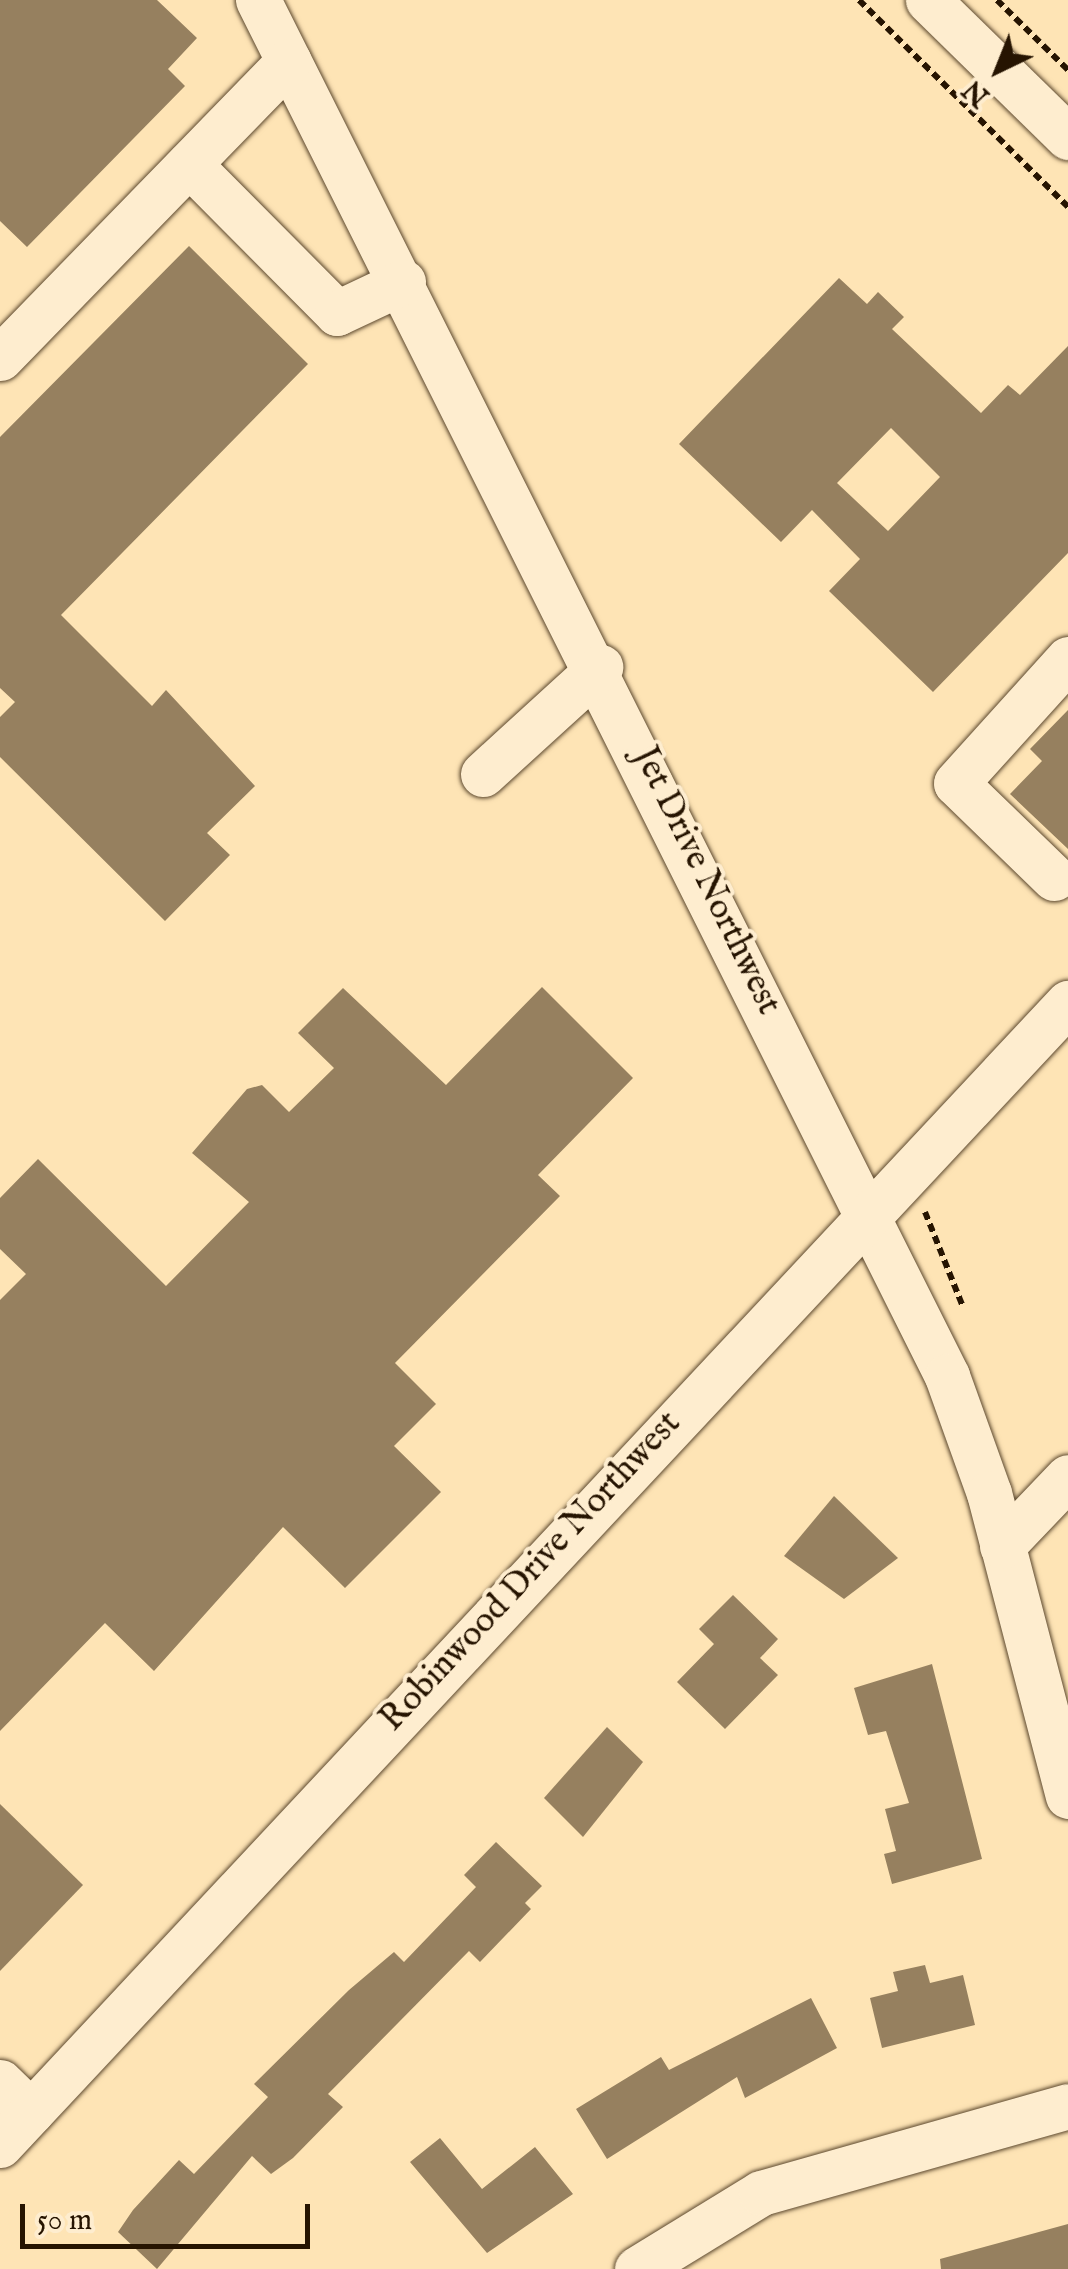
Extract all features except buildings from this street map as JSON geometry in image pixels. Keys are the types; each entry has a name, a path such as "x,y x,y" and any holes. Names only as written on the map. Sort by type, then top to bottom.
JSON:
{"street":[{"name":"Jet Drive Northwest","path":"258,0 600,667 947,1376 1002,1546 1068,1796"},
{"path":"928,0 1065,128"},
{"path":"0,358 289,61"},
{"path":"189,164 337,314 403,282"},
{"path":"1054,878 956,783 1068,659"},
{"path":"483,774 600,667"},
{"name":"Robinwood Drive Northwest","path":"0,2145 15,2097 1068,1004"},
{"path":"1002,1546 1068,1477"},
{"path":"638,2269 761,2193 1068,2106"}],"path":[{"path":"858,0 1068,207"},
{"path":"997,0 1068,70"}]}
